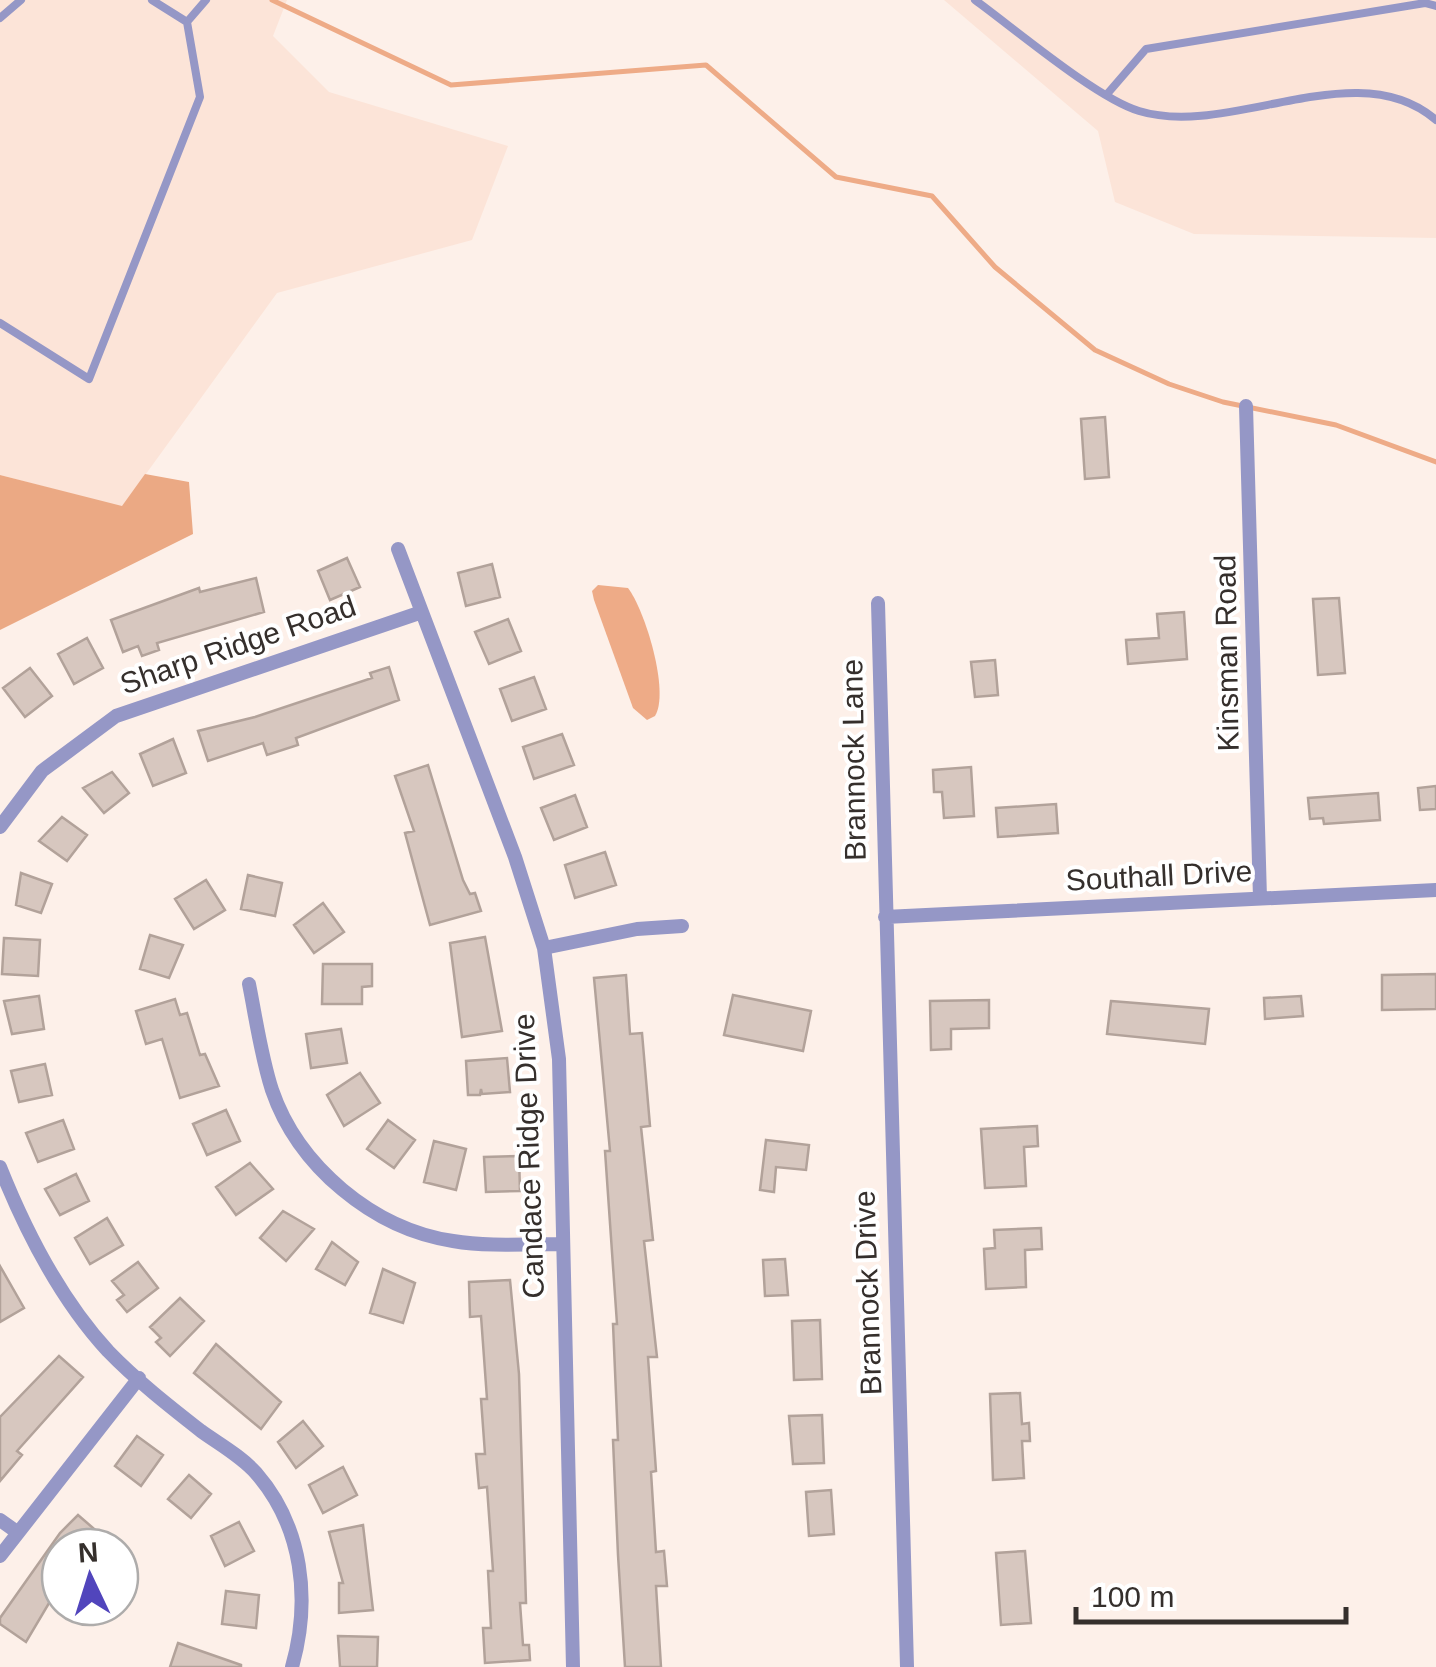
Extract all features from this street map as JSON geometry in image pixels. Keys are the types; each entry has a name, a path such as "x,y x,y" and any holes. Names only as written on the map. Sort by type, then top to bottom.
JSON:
{"street":[{"name":"Kinsman Road","path":"1246,406 1260,898"},
{"name":"Candace Ridge Drive","path":"398,548 515,857 544,948 558,1058 572,1667"},
{"name":"Brannock Lane","path":"878,603 885,917"},
{"name":"Sharp Ridge Road","path":"0,827 42,770 116,716 420,613"},
{"name":"Southall Drive","path":"885,917 1436,890"},
{"name":"Brannock Drive","path":"885,917 907,1667"},
{"path":"544,948 637,929 682,926"},
{"path":"249,984 271,1088 284,1119 302,1149 350,1196 398,1226 452,1241 561,1244"},
{"path":"0,1166 42,1259 107,1349 253,1470 278,1502 296,1546 302,1588 301,1632 292,1667"},
{"path":"0,1556 138,1378"},
{"path":"0,1520 17,1532"}],"lane":[{"path":"0,18 21,0"},
{"path":"0,323 88,379 200,98 187,22 152,0"},
{"path":"187,22 206,0"},
{"path":"975,0 1138,111 1188,116 1356,91 1423,108 1436,120"},
{"path":"1108,94 1146,49 1424,3 1436,6"}],"shaded area":[{"path":"0,0 287,0 273,36 329,92 508,146 472,240 277,293 122,507 0,475"},
{"path":"944,0 1436,0 1436,238 1194,234 1115,202 1098,131"},
{"path":"145,474 189,482 193,534 0,630 0,475 122,506"},
{"path":"598,585 628,588 642,614 654,651 660,689 655,716 647,720 633,708 594,600 592,591"}],"building":[{"path":"1105,417 1109,477 1085,479 1081,419"},
{"path":"347,558 360,587 330,600 318,571"},
{"path":"492,564 500,597 466,606 458,573"},
{"path":"256,578 264,612 157,643 159,650 142,656 138,646 123,652 111,620 199,588 200,592"},
{"path":"1339,598 1345,673 1318,675 1313,599"},
{"path":"1184,612 1187,659 1128,664 1126,640 1159,638 1157,614"},
{"path":"508,619 521,651 489,664 475,632"},
{"path":"87,638 103,668 74,684 58,654"},
{"path":"995,660 998,695 975,697 971,662"},
{"path":"389,667 399,700 296,738 298,745 267,755 263,743 208,761 198,731 255,717 372,678 370,673"},
{"path":"30,668 52,696 25,717 3,688"},
{"path":"534,677 546,709 512,721 500,689"},
{"path":"562,734 574,765 534,779 523,747"},
{"path":"173,739 186,773 153,786 140,754"},
{"path":"428,765 463,880 470,894 475,893 481,911 430,925 405,833 414,831 395,776"},
{"path":"971,767 974,816 944,818 942,792 934,792 933,770"},
{"path":"112,772 129,793 104,813 83,788"},
{"path":"1436,786 1436,809 1420,810 1418,788"},
{"path":"1378,793 1380,820 1324,824 1323,818 1310,819 1308,798"},
{"path":"575,795 587,827 554,840 541,808"},
{"path":"1056,804 1058,833 998,837 996,808"},
{"path":"62,817 87,835 67,861 39,841"},
{"path":"605,852 616,885 575,898 565,865"},
{"path":"21,873 52,884 41,913 16,905"},
{"path":"248,875 282,883 275,916 241,909"},
{"path":"206,880 225,910 194,929 175,899"},
{"path":"323,903 344,932 314,953 294,925"},
{"path":"150,935 183,945 169,978 140,969"},
{"path":"485,937 502,1031 462,1037 450,943"},
{"path":"4,938 40,940 38,976 2,974"},
{"path":"323,964 372,964 372,986 362,987 362,1004 322,1004"},
{"path":"1436,974 1436,1009 1382,1010 1382,975"},
{"path":"626,975 630,1034 642,1033 650,1126 641,1127 653,1240 644,1241 657,1357 648,1357 656,1471 651,1472 656,1552 664,1551 667,1586 656,1586 661,1667 625,1667 618,1555 613,1440 618,1440 613,1324 617,1324 605,1151 610,1151 594,978"},
{"path":"733,995 811,1011 803,1051 724,1035"},
{"path":"39,996 44,1029 12,1034 4,1001"},
{"path":"1301,996 1303,1016 1265,1019 1264,998"},
{"path":"175,999 180,1015 187,1013 200,1055 205,1054 219,1086 180,1098 162,1039 146,1044 136,1011"},
{"path":"989,1000 989,1028 951,1029 951,1049 931,1050 930,1001"},
{"path":"1111,1001 1209,1009 1205,1044 1107,1034"},
{"path":"341,1029 347,1063 311,1068 306,1034"},
{"path":"507,1058 510,1092 482,1094 481,1089 480,1095 468,1095 466,1061"},
{"path":"45,1064 52,1095 19,1102 11,1071"},
{"path":"360,1073 380,1103 344,1126 327,1095"},
{"path":"226,1110 240,1141 207,1155 193,1124"},
{"path":"63,1120 74,1149 38,1162 26,1133"},
{"path":"388,1120 415,1140 394,1168 367,1149"},
{"path":"1037,1126 1038,1146 1024,1147 1026,1186 985,1188 981,1129"},
{"path":"766,1140 809,1145 806,1170 776,1167 774,1192 760,1190"},
{"path":"434,1141 466,1149 456,1190 424,1182"},
{"path":"519,1156 520,1191 486,1192 484,1157"},
{"path":"250,1163 273,1189 236,1215 216,1187"},
{"path":"76,1174 89,1201 60,1215 45,1189"},
{"path":"283,1211 314,1229 286,1261 260,1238"},
{"path":"107,1218 123,1245 90,1264 75,1238"},
{"path":"1041,1228 1042,1249 1025,1250 1026,1287 986,1289 984,1249 995,1248 994,1230"},
{"path":"332,1242 358,1262 345,1285 316,1269"},
{"path":"785,1259 788,1295 765,1296 763,1260"},
{"path":"138,1262 158,1288 127,1312 117,1300 124,1295 112,1281"},
{"path":"0,1266 24,1308 0,1322"},
{"path":"383,1269 415,1283 403,1323 370,1313"},
{"path":"510,1280 519,1374 526,1603 520,1603 523,1645 529,1645 530,1660 485,1663 483,1628 491,1628 488,1571 493,1571 487,1487 479,1488 476,1454 485,1454 481,1399 487,1399 481,1316 470,1317 469,1282"},
{"path":"180,1298 204,1321 170,1356 156,1342 161,1338 150,1327"},
{"path":"820,1320 822,1379 794,1380 792,1321"},
{"path":"216,1344 281,1402 261,1429 194,1373"},
{"path":"59,1356 83,1377 17,1451 22,1455 0,1481 0,1417"},
{"path":"1020,1393 1022,1424 1029,1423 1030,1441 1022,1441 1024,1478 993,1480 990,1394"},
{"path":"822,1415 824,1463 793,1464 789,1416"},
{"path":"303,1421 323,1446 296,1468 278,1442"},
{"path":"137,1436 163,1455 141,1486 115,1466"},
{"path":"343,1467 357,1495 323,1513 309,1485"},
{"path":"189,1475 211,1494 191,1518 168,1499"},
{"path":"831,1490 834,1534 809,1536 806,1492"},
{"path":"78,1515 92,1527 66,1527"},
{"path":"239,1522 254,1551 225,1566 211,1536"},
{"path":"363,1525 373,1610 339,1613 339,1583 343,1583 329,1532"},
{"path":"1025,1551 1031,1623 1001,1625 996,1553"},
{"path":"40,1561 40,1618 26,1642 0,1624 0,1618"},
{"path":"226,1591 259,1595 256,1628 222,1624"},
{"path":"338,1636 378,1637 377,1667 340,1667"},
{"path":"178,1643 241,1665 241,1667 170,1667"}],"waterway":[{"path":"272,0 451,85 706,65 836,177 932,196 995,267 1095,350 1169,384 1223,402 1336,425 1436,462"}]}
